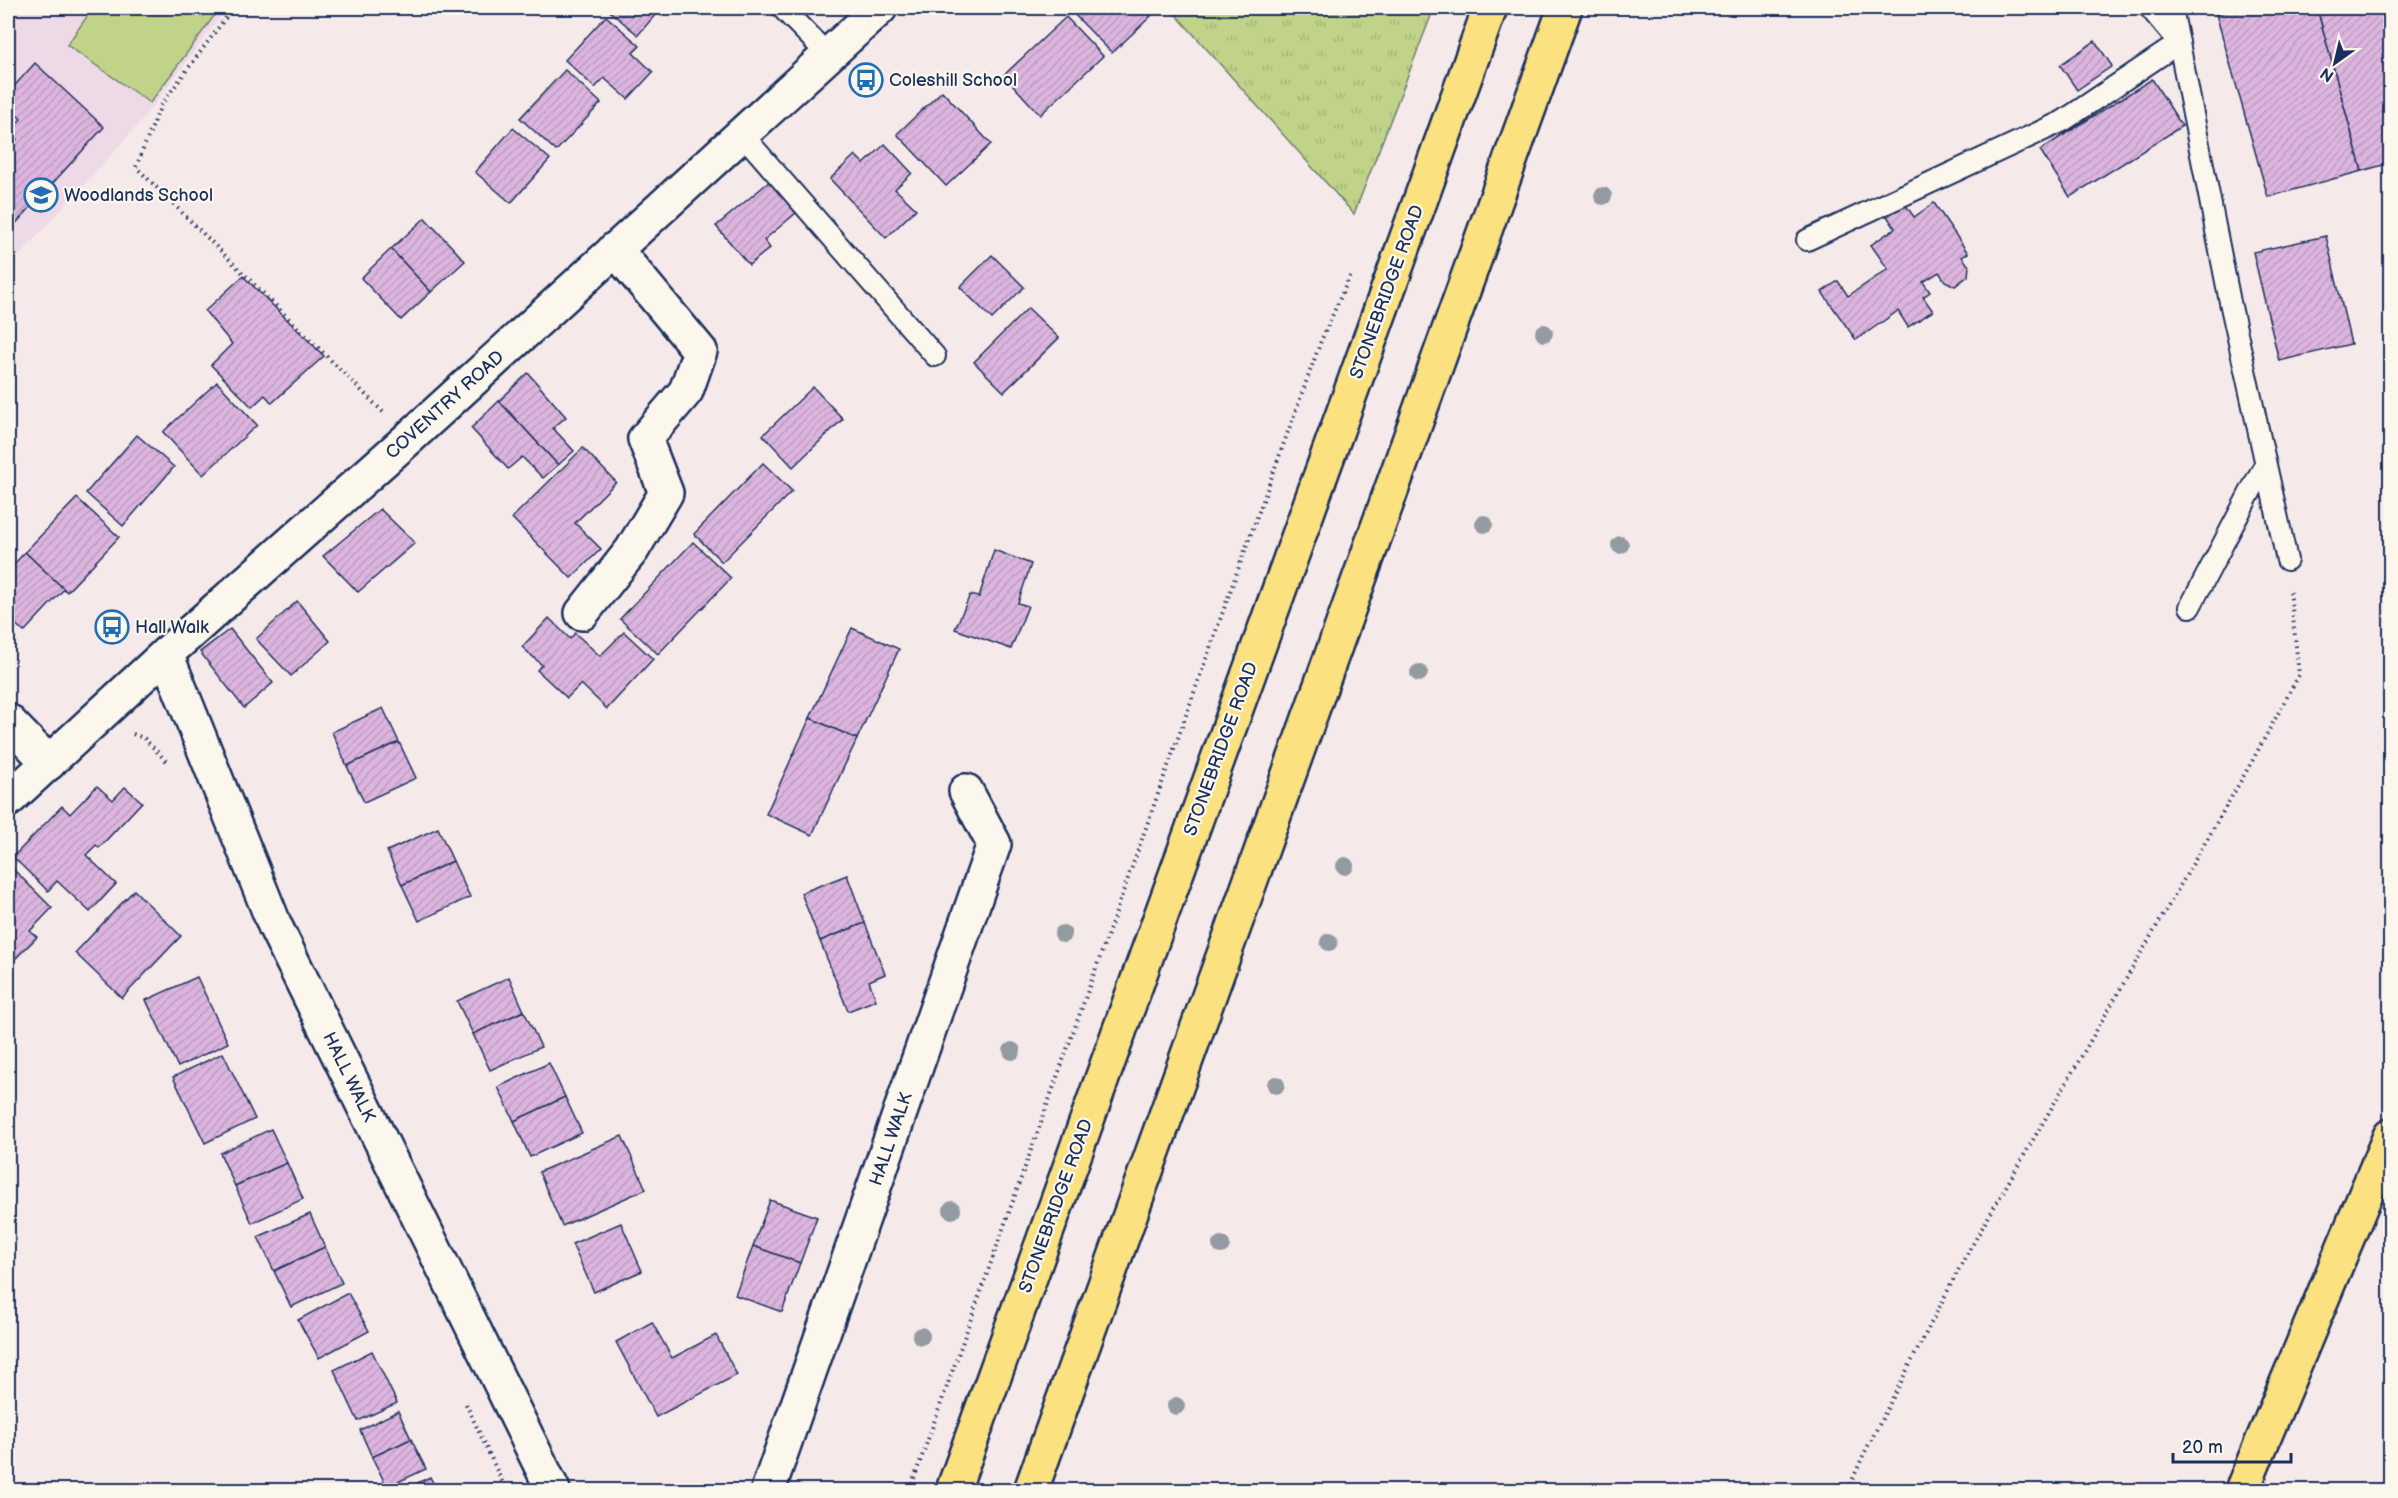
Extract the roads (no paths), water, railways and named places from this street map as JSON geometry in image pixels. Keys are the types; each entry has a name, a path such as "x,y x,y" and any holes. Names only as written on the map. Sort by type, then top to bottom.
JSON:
{"highway":[{"name":"STONEBRIDGE ROAD","path":"953,1491 1490,8"},
{"path":"1030,1491 1565,8"},
{"path":"2242,1491 2391,1136"}],"street":[{"name":"COVENTRY ROAD","path":"8,800 166,654 409,438 742,134 828,55 869,11"},
{"path":"582,613 632,550 666,493 645,439 686,391 700,351 615,249"},
{"name":"HALL WALK","path":"166,654 275,926 554,1491"},
{"path":"8,721 49,763"},
{"name":"HALL WALK","path":"768,1491 994,844 966,790"}],"lane":[{"path":"782,8 828,55"},
{"path":"2150,8 2180,43"},
{"path":"2172,8 2230,302 2287,560"},
{"path":"1807,240 2063,121 2180,43"},
{"path":"742,134 935,356"},
{"path":"2190,607 2265,464"}],"place":[{"name":"Coleshill School","path":"866,80"},
{"name":"Woodlands School","path":"41,195"},
{"name":"Hall Walk","path":"112,627"}]}
